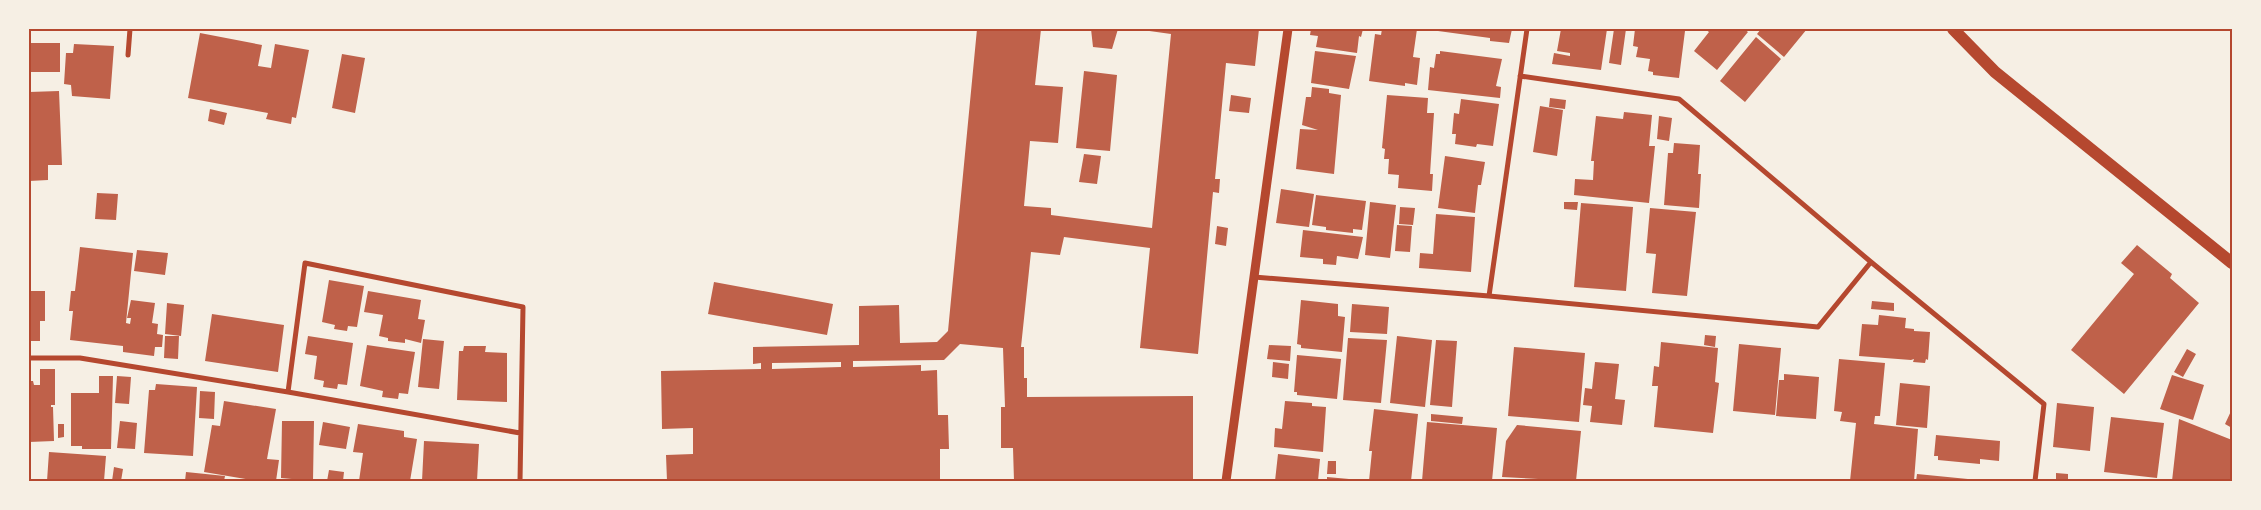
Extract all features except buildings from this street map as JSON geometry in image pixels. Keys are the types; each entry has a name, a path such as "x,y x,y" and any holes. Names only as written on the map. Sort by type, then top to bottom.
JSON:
{"main road":[{"path":"1953,29 1995,72 2232,263"}],"street":[{"path":"128,55 130,29"},
{"path":"1226,481 1288,29"},
{"path":"1489,296 1527,29"},
{"path":"1520,76 1678,98 1871,262 2044,404 2036,481"},
{"path":"1254,277 1489,296 1818,327 1871,262"},
{"path":"288,392 306,263 523,308 520,481"},
{"path":"29,358 80,358 520,433"}]}
